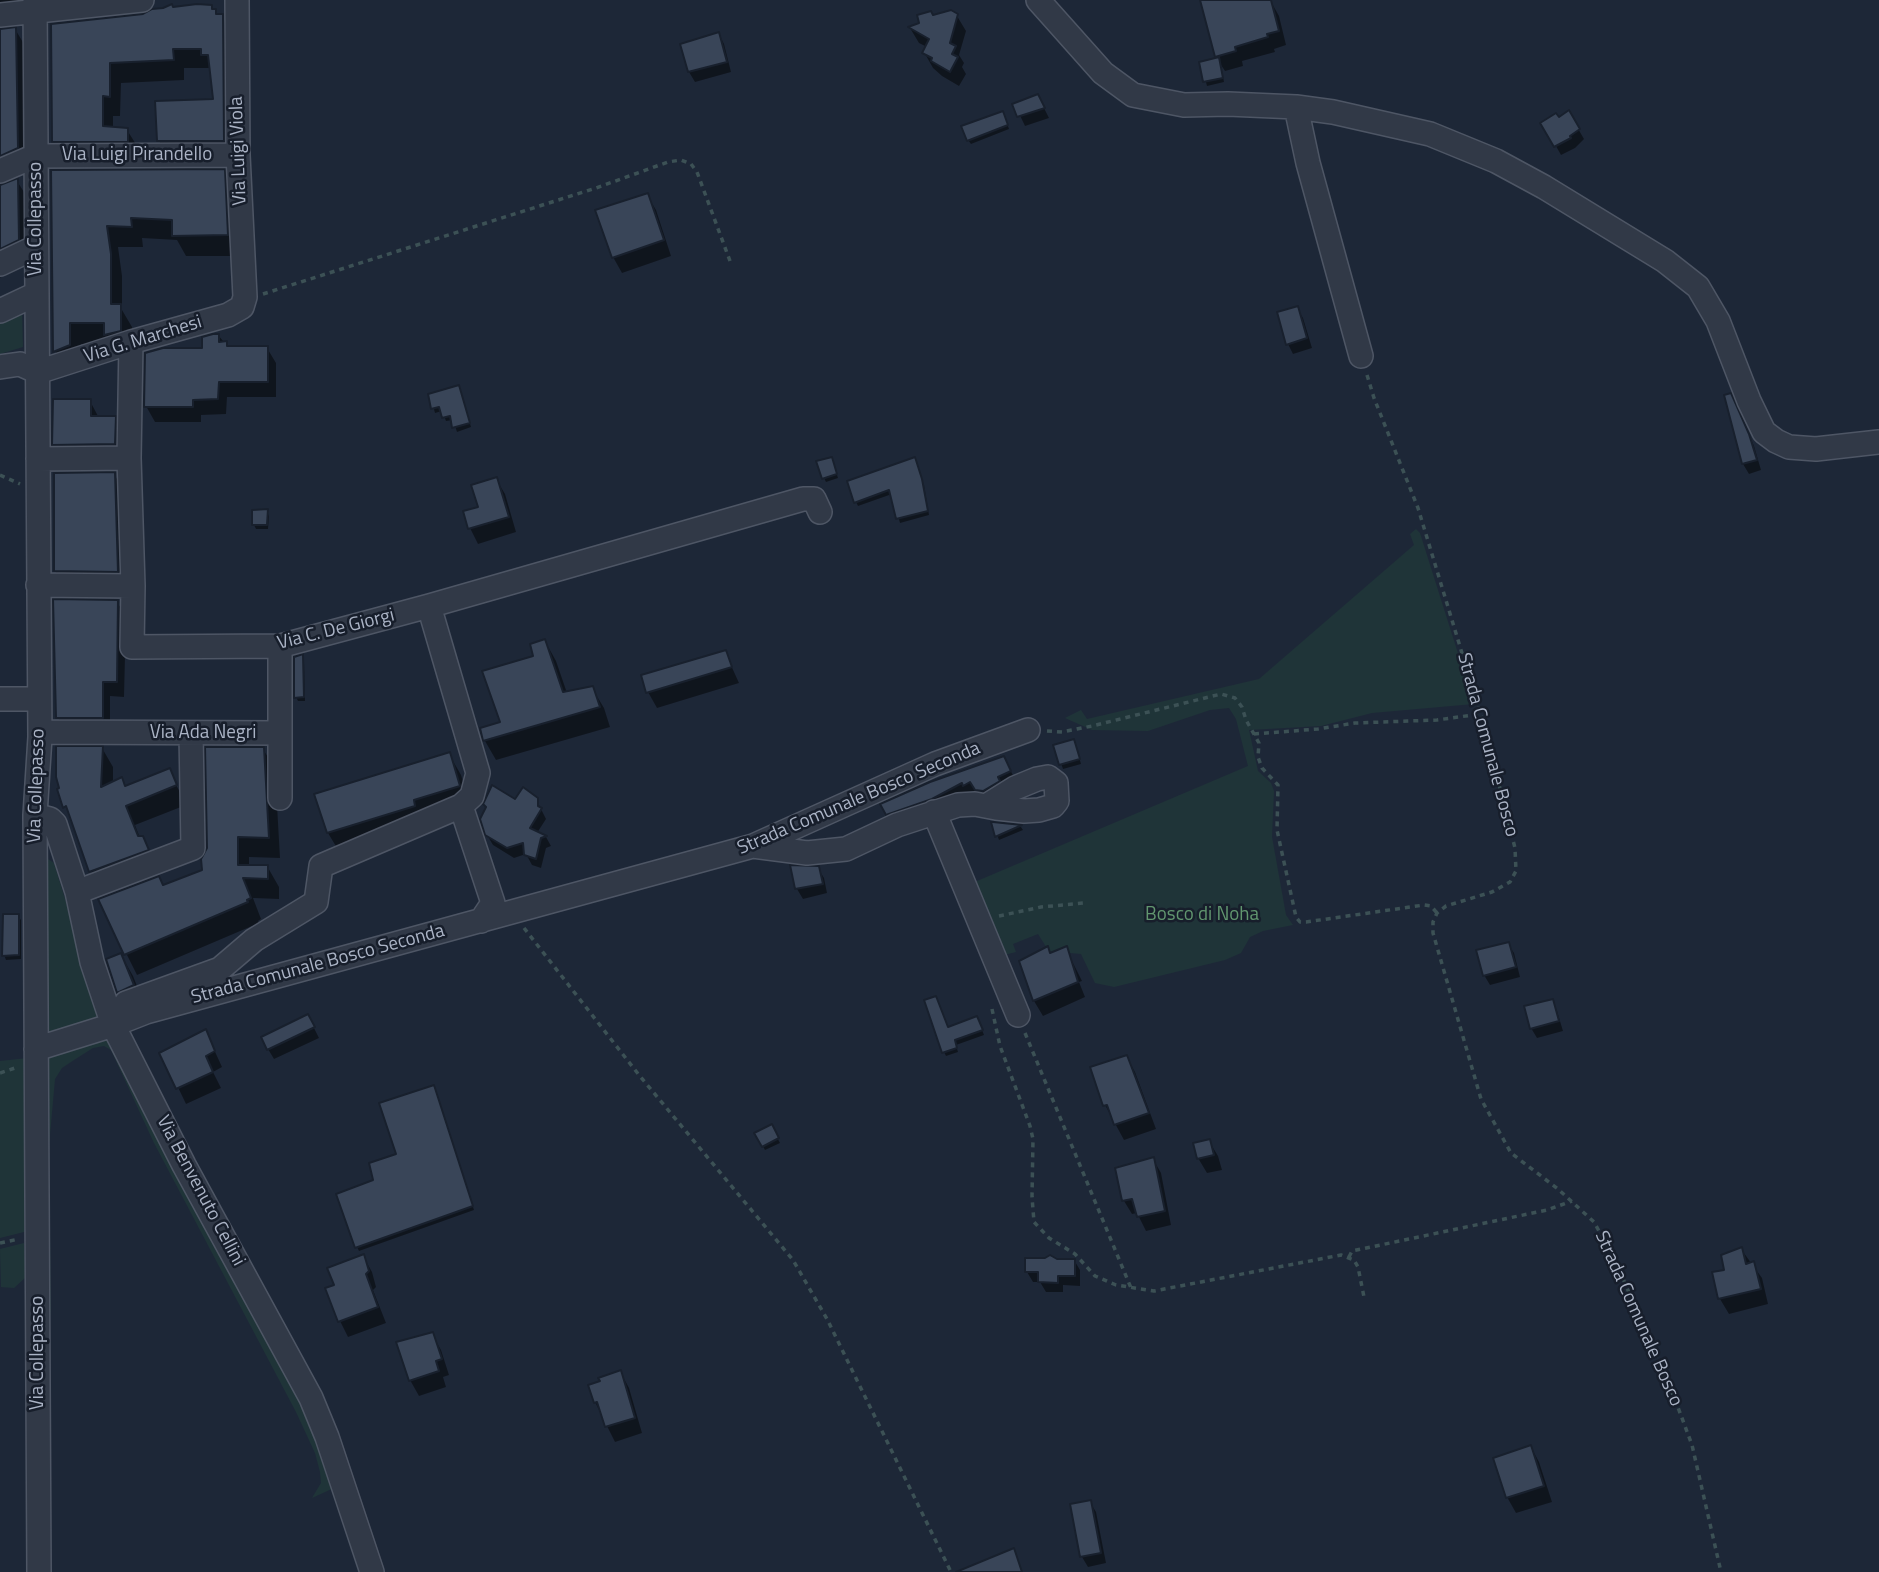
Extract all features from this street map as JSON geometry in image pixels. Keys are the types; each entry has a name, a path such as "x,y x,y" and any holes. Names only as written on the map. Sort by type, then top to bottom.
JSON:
{"street":[{"path":"0,15 35,5 142,0"},
{"name":"Via Luigi Viola","path":"237,0 238,155 245,303"},
{"path":"1038,0 1103,73 1133,95 1184,105 1296,107 1333,112 1430,134 1496,161 1665,261 1698,287 1718,321 1749,401 1765,432 1776,441 1789,447 1816,449 1879,442"},
{"name":"Via Collepasso","path":"35,5 40,732 35,814 38,1572"},
{"path":"1296,107 1312,176 1362,356"},
{"name":"Via Luigi Pirandello","path":"36,156 238,155"},
{"path":"0,171 36,156"},
{"path":"0,264 36,247"},
{"path":"0,311 36,294"},
{"name":"Via G. Marchesi","path":"38,372 228,315 245,303"},
{"name":"Via C. De Giorgi","path":"131,342 129,458 132,647 280,646 803,499 814,499 820,512"},
{"path":"0,367 20,364 38,372"},
{"path":"38,458 129,458"},
{"path":"38,585 133,586"},
{"path":"110,1018 220,969 254,940 316,902 321,866 461,806 472,796 478,773 429,606"},
{"name":"Via Ada Negri","path":"40,732 279,733 280,646"},
{"path":"1,696 39,699"},
{"name":"Strada Comunale Bosco Seconda","path":"37,1049 110,1018 146,1012 753,846 935,764 1028,730"},
{"path":"77,892 193,848 191,733"},
{"path":"279,733 280,798"},
{"path":"753,846 782,851 828,852 846,849 897,825 934,812 958,805 986,806"},
{"path":"461,806 493,903 481,921"},
{"path":"934,812 980,920 1000,997 1018,1015"},
{"name":"Via Benvenuto Cellini","path":"35,814 50,818 55,824 77,892 93,962 110,1018 184,1165 300,1376 327,1437 372,1572"}],"path":[{"path":"245,303 278,288 681,160 691,164 697,172 730,261"},
{"name":"Strada Comunale Bosco","path":"1362,356 1374,398 1418,508 1480,714 1517,862 1510,882 1501,889 1446,906 1437,913 1433,922 1433,933 1481,1099 1511,1153 1594,1222 1615,1260 1683,1418 1692,1445 1721,1572"},
{"path":"1028,730 1062,732 1221,694 1235,698 1259,743 1258,757 1262,768 1278,785 1277,831 1296,917 1300,922 1424,905 1431,906 1437,913"},
{"path":"1254,734 1355,723 1437,720 1480,714"},
{"path":"980,920 1041,907 1084,903"},
{"path":"513,913 639,1075 793,1259 827,1319 951,1572"},
{"path":"1000,997 1000,1046 1033,1139 1034,1222 1049,1238 1075,1254 1095,1276 1132,1289 1154,1291 1341,1255 1349,1257 1358,1267 1364,1297"},
{"path":"1018,1015 1132,1289"},
{"path":"1349,1257 1352,1251 1547,1210 1572,1201"}],"green space":[{"path":"22,311 23,347 0,354 0,319"},
{"name":"Bosco di Noha","path":"1416,529 1420,533 1474,704 1372,713 1321,726 1249,730 1258,771 1271,783 1274,791 1272,837 1286,915 1293,925 1263,931 1250,937 1241,953 1225,960 1114,987 1095,983 1081,954 1070,953 1067,947 1050,953 1038,934 1013,944 1016,952 1000,956 970,884 1248,766 1236,719 1229,708 1210,710 1148,731 1092,730 1065,718 1081,710 1087,719 1259,679 1414,545 1410,534"},
{"path":"45,860 54,863 99,1010 96,1019 51,1033 46,1026"},
{"path":"104,1038 110,1039 309,1413 336,1487 312,1498 321,1483 315,1453 154,1143 111,1050 104,1046 93,1048 62,1068 55,1079 49,1146 51,1318 46,1277 46,1064 49,1058 65,1049"},
{"path":"28,1058 28,1231 0,1238 0,1061"},
{"path":"24,1243 26,1277 14,1288 1,1287 0,1249"}],"building":[{"path":"1200,0 1271,0 1279,31 1235,47 1236,51 1215,57"},
{"path":"172,4 173,7 212,5 216,14 223,14 224,141 157,141 155,101 213,99 208,55 201,55 201,49 173,49 174,60 110,63 110,97 103,96 103,126 128,128 128,142 52,142 51,24 143,14"},
{"path":"951,10 958,14 950,43 956,46 952,54 958,57 950,72 922,53 929,39 908,27 919,23 917,15 931,11 933,15"},
{"path":"16,27 18,148 0,156 0,29"},
{"path":"719,32 727,62 688,72 680,44"},
{"path":"1219,57 1223,78 1203,82 1199,62"},
{"path":"1038,94 1045,108 1017,117 1012,104"},
{"path":"1569,110 1580,129 1570,136 1571,138 1554,147 1540,123 1556,113 1559,117"},
{"path":"1003,111 1008,125 967,141 961,126"},
{"path":"225,169 228,235 172,236 172,220 131,218 132,227 107,226 111,254 111,304 121,304 121,331 104,335 104,323 70,323 70,345 53,352 51,170"},
{"path":"18,178 19,240 0,249 0,185"},
{"path":"648,193 664,240 612,258 595,210"},
{"path":"1298,306 1307,338 1286,345 1277,312"},
{"path":"219,334 219,342 227,341 227,346 268,346 268,382 219,382 218,399 193,400 193,407 144,407 145,353 163,348 202,348 202,337"},
{"path":"459,385 470,423 452,428 450,416 442,418 439,407 431,409 428,394"},
{"path":"1731,393 1757,460 1742,464 1724,395"},
{"path":"53,399 91,399 91,416 116,416 115,444 52,445"},
{"path":"832,457 837,474 822,479 816,461"},
{"path":"915,457 928,511 896,519 889,490 854,503 847,481"},
{"path":"115,472 118,572 54,571 54,473"},
{"path":"497,477 509,517 468,529 463,511 478,507 471,485"},
{"path":"268,509 267,525 252,525 252,510"},
{"path":"53,599 118,600 117,682 103,682 103,718 56,718"},
{"path":"545,639 563,692 593,686 600,707 483,741 480,728 500,722 482,671 533,656 530,644"},
{"path":"726,650 732,667 646,693 641,675"},
{"path":"303,654 304,697 294,698 294,657"},
{"path":"1074,739 1080,759 1059,765 1053,745"},
{"path":"56,746 103,746 101,787 122,777 125,786 170,768 177,785 126,806 138,836 143,836 149,850 89,872 66,806 63,808 57,789"},
{"path":"205,747 264,747 269,838 238,837 238,865 268,865 268,879 243,878 251,898 248,902 124,955 98,899 159,876 163,885 202,870 201,859 207,848"},
{"path":"450,752 460,786 414,800 415,806 327,833 314,794"},
{"path":"1004,756 1011,771 998,777 1000,781 983,791 975,790 970,782 963,786 962,783 932,799 886,815 880,804 930,782"},
{"path":"492,785 515,799 523,787 538,798 538,806 542,808 530,828 547,836 541,838 536,859 524,855 523,843 507,848 485,835 480,819 486,807 483,804"},
{"path":"993,822 1022,825 995,837"},
{"path":"790,865 819,866 823,884 795,889"},
{"path":"3,914 19,914 19,955 2,956"},
{"path":"1509,942 1516,967 1483,976 1476,950"},
{"path":"1048,946 1050,953 1067,946 1078,982 1033,1001 1019,961"},
{"path":"121,953 134,985 117,993 106,959"},
{"path":"936,996 948,1027 977,1016 983,1030 955,1040 957,1048 942,1053 924,1000"},
{"path":"1553,999 1559,1021 1530,1029 1524,1006"},
{"path":"308,1014 315,1027 267,1050 261,1037"},
{"path":"206,1029 215,1051 206,1056 213,1072 176,1089 159,1053"},
{"path":"1127,1055 1149,1113 1114,1125 1107,1105 1103,1106 1090,1067"},
{"path":"434,1085 473,1206 355,1248 336,1194 373,1180 369,1163 396,1154 379,1103"},
{"path":"772,1124 779,1138 762,1147 754,1133"},
{"path":"1210,1139 1214,1155 1197,1159 1193,1143"},
{"path":"1154,1157 1165,1211 1137,1217 1132,1199 1122,1201 1115,1168"},
{"path":"1742,1247 1746,1264 1754,1261 1761,1289 1718,1299 1712,1272 1724,1270 1721,1255"},
{"path":"364,1254 369,1271 366,1274 378,1307 338,1322 325,1288 334,1285 327,1268"},
{"path":"1050,1255 1057,1259 1075,1259 1075,1276 1058,1276 1058,1283 1038,1282 1038,1272 1025,1272 1025,1258 1045,1258"},
{"path":"433,1332 442,1359 436,1361 439,1371 409,1381 396,1342"},
{"path":"621,1370 635,1418 605,1427 588,1385 600,1381 598,1378"},
{"path":"1531,1445 1544,1486 1506,1498 1493,1458"},
{"path":"1091,1500 1101,1553 1080,1557 1070,1504"},
{"path":"1014,1548 1022,1572 956,1572"}]}
